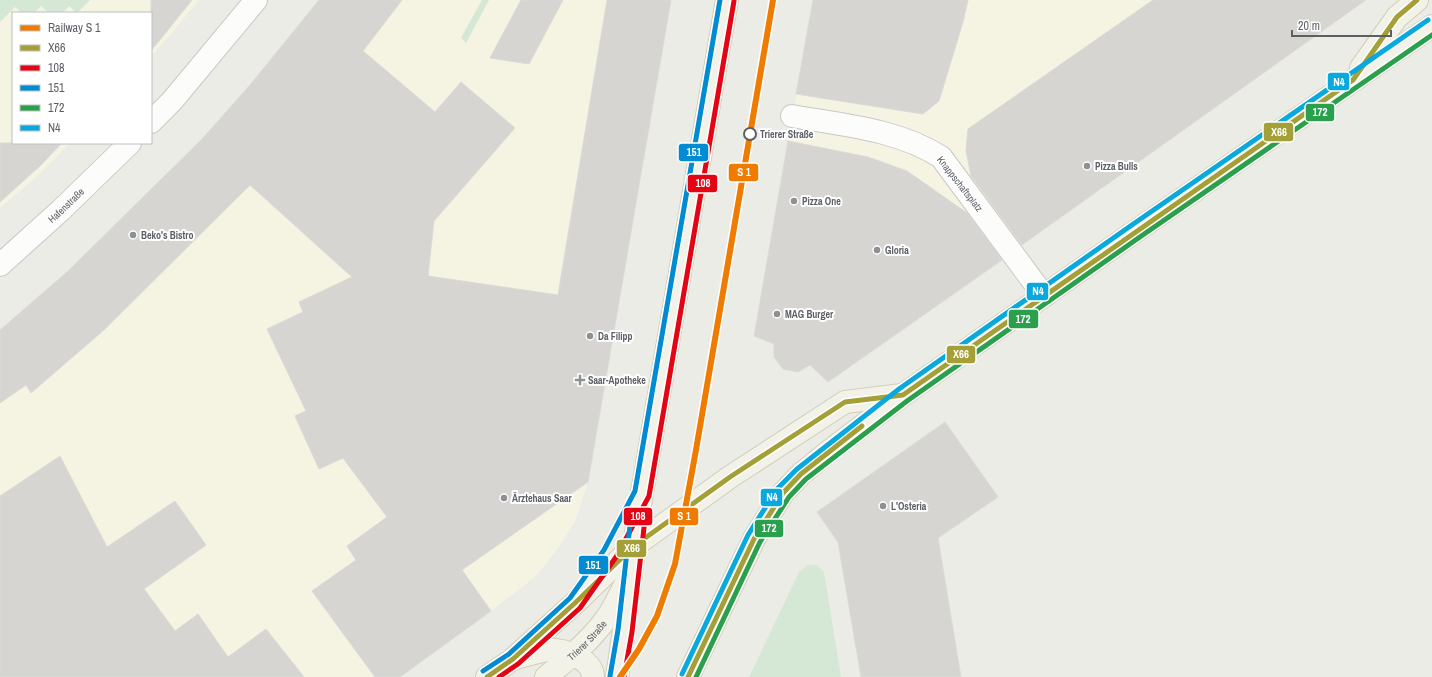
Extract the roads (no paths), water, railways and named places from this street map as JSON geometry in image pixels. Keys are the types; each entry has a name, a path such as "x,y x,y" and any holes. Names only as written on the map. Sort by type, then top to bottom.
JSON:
{"main road":[{"path":"617,677 625,632 630,575 642,493 727,0"},
{"path":"1352,80 1397,17 1417,0"},
{"path":"688,677 739,568 765,520 783,493 801,474 903,395 1352,80 1432,26"},
{"path":"487,677 513,659 575,603 634,546 735,474 845,402 903,395"},
{"path":"575,603 610,554 642,493"},
{"name":"Trierer Straße","path":"546,677 591,638 607,618 630,575"},
{"path":"513,659 548,650 574,654 586,663 593,672 593,677"}],"street":[{"path":"152,121 172,101 256,0"},
{"name":"Knappschaftsplatz","path":"792,116 902,137 932,151 941,157 1044,296"},
{"name":"Hafenstraße","path":"0,265 61,210 129,144"}],"place":[{"name":"Trierer Straße","path":"750,134"},
{"name":"Pizza Bulls","path":"1087,166"},
{"name":"Pizza One","path":"794,201"},
{"name":"Beko's Bistro","path":"133,235"},
{"name":"Gloria","path":"877,250"},
{"name":"MAG Burger","path":"777,314"},
{"name":"Da Filipp","path":"590,336"},
{"name":"Saar-Apotheke","path":"580,380"},
{"name":"Ärztehaus Saar","path":"504,498"},
{"name":"L'Osteria","path":"883,506"}]}
